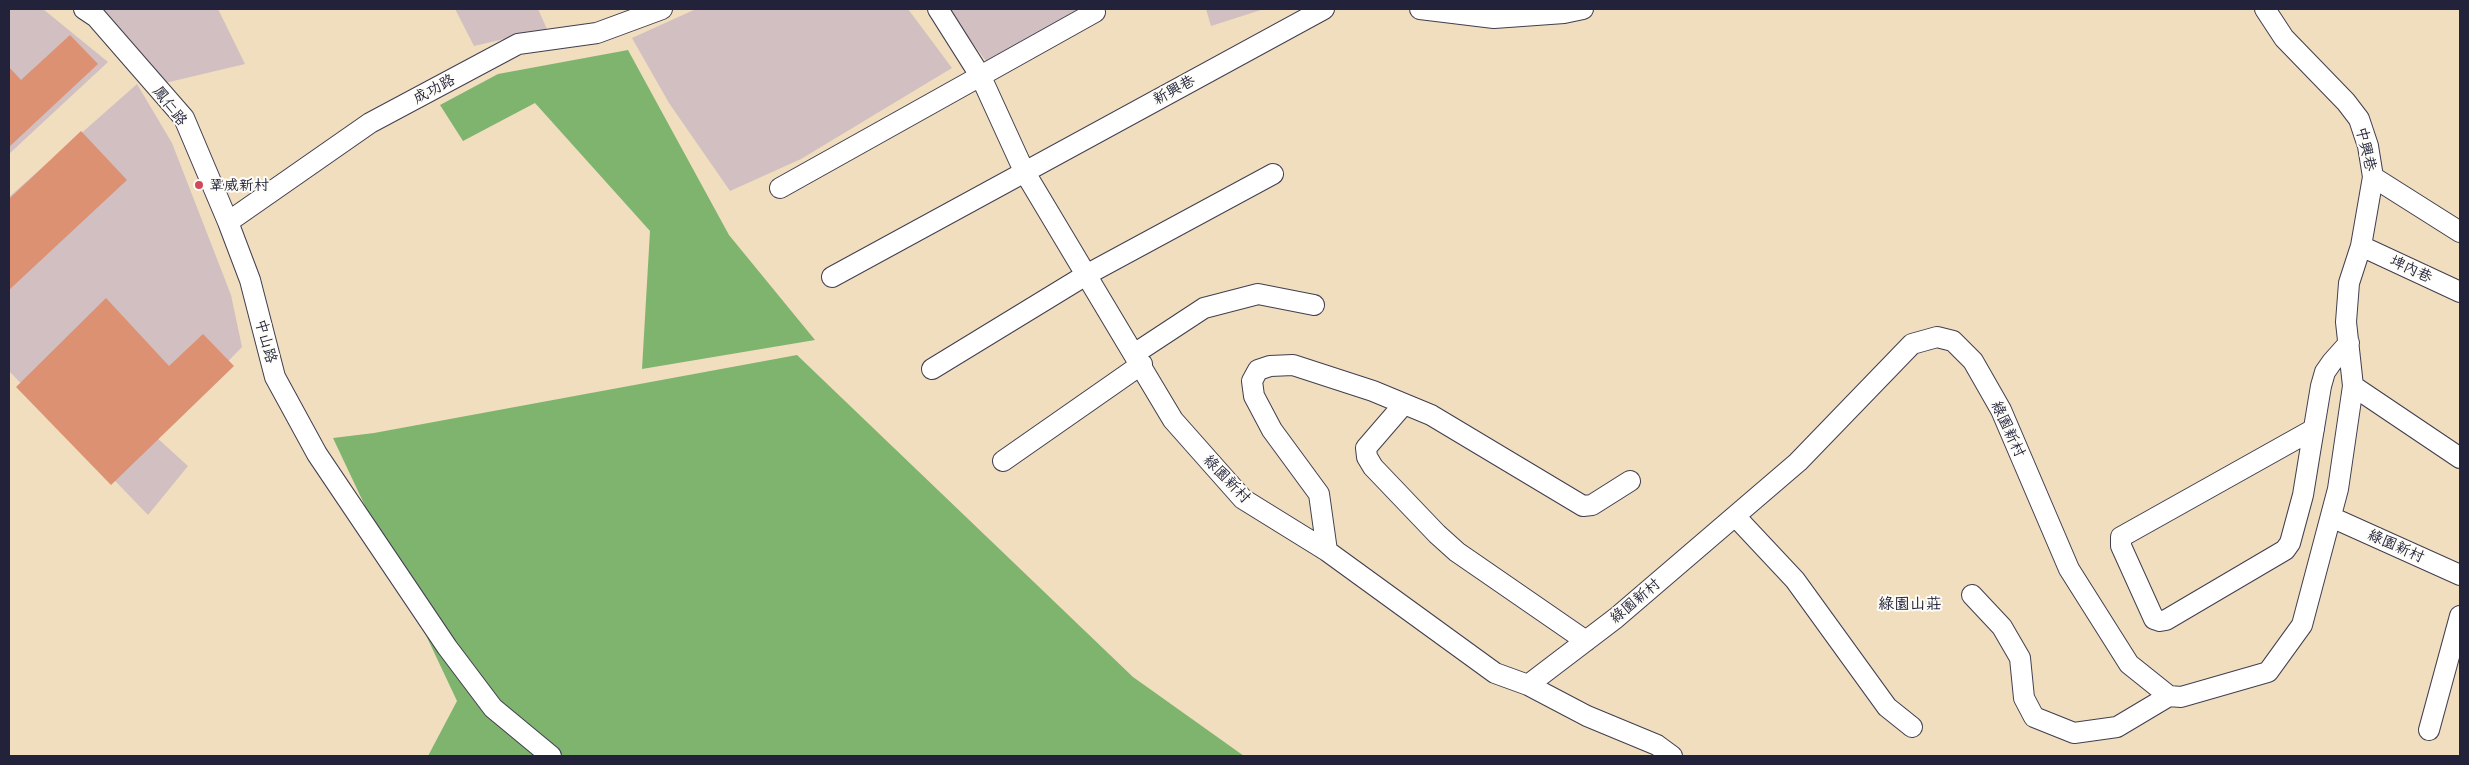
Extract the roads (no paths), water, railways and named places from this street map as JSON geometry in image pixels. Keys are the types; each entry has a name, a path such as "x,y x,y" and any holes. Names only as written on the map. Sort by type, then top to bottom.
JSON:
{"street":[{"name":"鳳仁路","path":"84,9 96,17 184,118 228,222"},
{"name":"成功路","path":"228,222 370,124 518,44 596,33 662,9"},
{"path":"938,9 981,77 1024,171 1086,275"},
{"name":"新興巷","path":"832,277 1324,9"},
{"path":"1420,9 1494,18 1564,14 1582,9"},
{"name":"中興巷","path":"2265,9 2284,38 2346,102 2359,119 2368,146 2373,177 2361,246 2350,283 2346,322 2349,344"},
{"path":"780,188 1095,12"},
{"path":"932,370 1086,275 1273,174"},
{"path":"2373,177 2460,232"},
{"name":"中山路","path":"228,222 250,280 275,377 317,454 447,647 493,708 551,756"},
{"name":"埤內巷","path":"2361,246 2460,292"},
{"name":"綠園新村","path":"1086,275 1173,420 1243,500 1327,552 1495,673 1528,685 1588,716 1657,745 1672,756"},
{"path":"1003,462 1204,308 1258,294 1314,305"},
{"name":"綠園新村","path":"1528,685 1616,618 1798,462 1912,344 1937,337 1953,341 1973,361 2000,410 2069,569 2129,664 2169,696"},
{"path":"1972,595 2002,627 2020,658 2024,698 2034,717 2074,733 2117,727 2169,696 2181,697 2199,693 2268,672 2302,625 2338,489 2354,386 2349,344"},
{"path":"2314,429 2121,538 2121,546 2154,619 2166,620 2285,550 2290,543 2303,495 2325,372 2349,344"},
{"path":"1327,552 1319,494 1272,430 1254,396 1252,381 1258,370 1270,366 1293,365 1374,391 1431,415 1583,506 1592,505 1630,481"},
{"path":"2354,386 2460,458"},
{"path":"1404,404 1366,448 1367,457 1373,467 1437,534 1457,552 1586,641"},
{"path":"1735,516 1796,580 1887,707 1912,727"},
{"name":"綠園新村","path":"2331,517 2460,575"},
{"path":"2429,730 2460,616"}],"place":[{"name":"鞏威新村","path":"199,185"}],"district":[{"name":"綠園山莊","path":"1910,604"}]}
